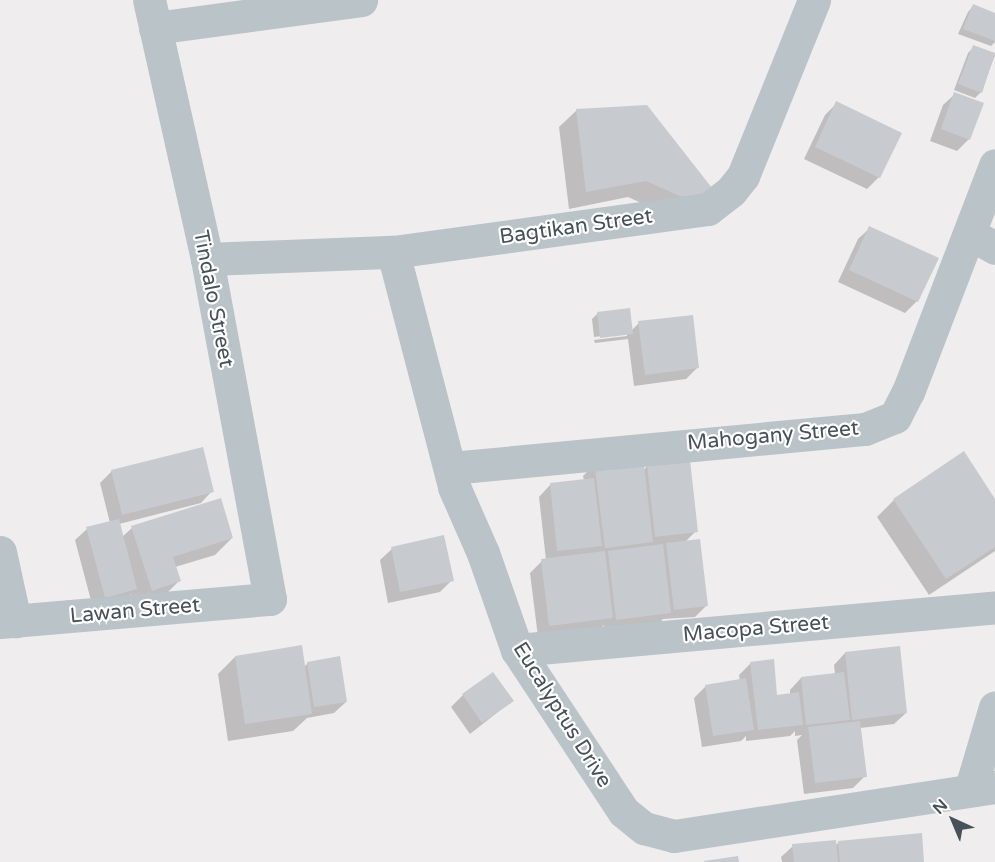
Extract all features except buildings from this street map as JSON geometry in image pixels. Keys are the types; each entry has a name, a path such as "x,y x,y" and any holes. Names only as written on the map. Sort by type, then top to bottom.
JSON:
{"street":[{"path":"152,14 361,0"},
{"name":"Bagtikan Street","path":"207,259 393,252 708,209 731,191 743,176 814,0"},
{"name":"Tindalo Street","path":"152,14 207,259 270,600"},
{"name":"Mahogany Street","path":"450,468 865,429 895,417 982,241 995,165"},
{"name":"Eucalyptus Drive","path":"393,252 454,487 483,553 517,650 624,812 644,828 674,836 983,788"},
{"path":"0,552 7,622"},
{"name":"Lawan Street","path":"7,622 270,600"},
{"name":"Macopa Street","path":"517,650 995,607"},
{"path":"983,788 995,707"}]}
